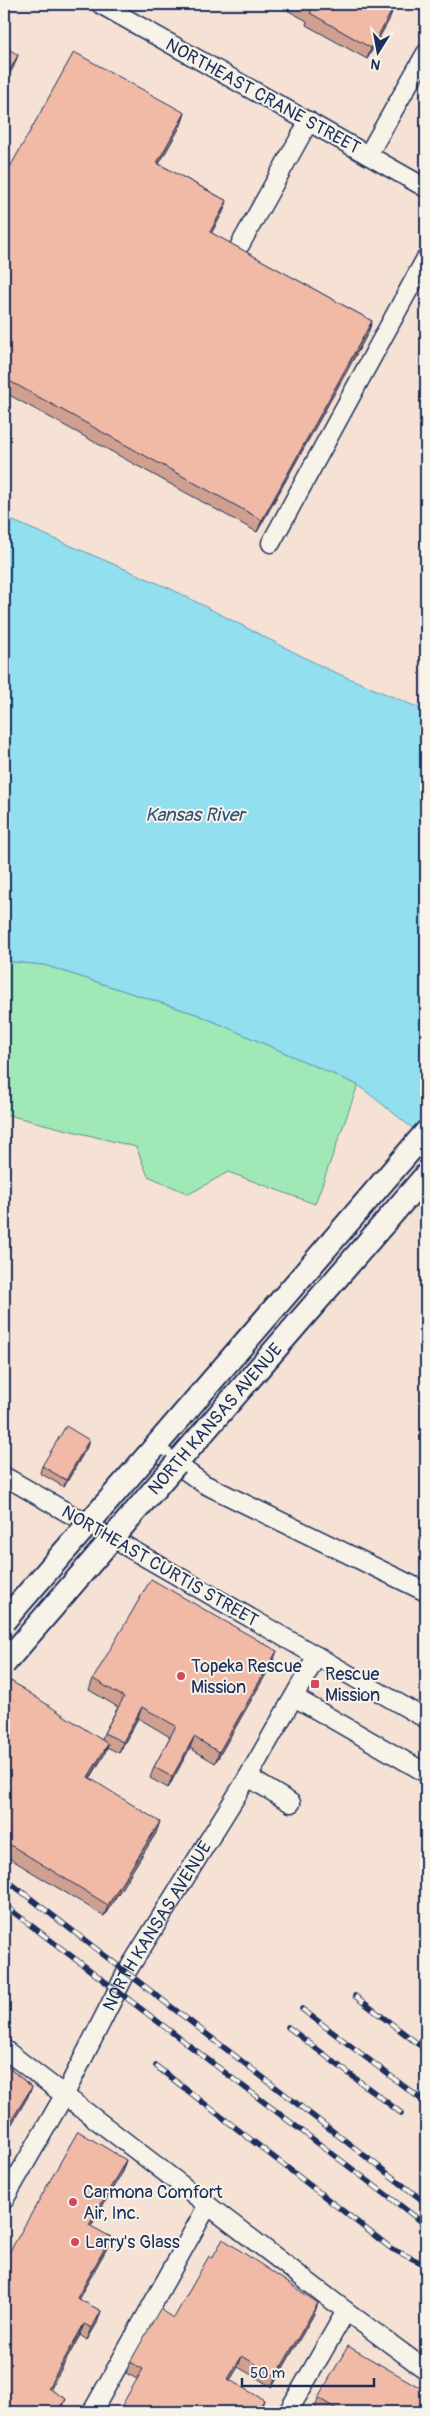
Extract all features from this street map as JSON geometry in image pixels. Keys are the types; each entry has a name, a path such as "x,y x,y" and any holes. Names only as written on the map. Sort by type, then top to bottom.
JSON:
{"main road":[{"name":"NORTH KANSAS AVENUE","path":"4,1622 426,1132"},
{"name":"NORTH KANSAS AVENUE","path":"4,1664 426,1175"}],"street":[{"name":"NORTHEAST CRANE STREET","path":"100,4 426,188"},
{"path":"368,155 426,53"},
{"path":"240,244 309,121"},
{"path":"271,544 426,258"},
{"path":"154,1448 204,1484 426,1592"},
{"name":"NORTHEAST CURTIS STREET","path":"5,1480 426,1718"},
{"name":"NORTH KANSAS AVENUE","path":"4,2200 65,2094 126,1973 248,1777 317,1656"},
{"path":"294,1697 426,1772"},
{"path":"248,1777 291,1803"},
{"path":"4,2049 426,2370"},
{"path":"92,2412 208,2205"},
{"path":"288,2412 346,2311"}],"green space":[{"path":"4,961 44,965 199,1015 358,1085 315,1204 228,1172 189,1194 148,1176 136,1147 4,1114"}],"water":[{"name":"Kansas River","path":"4,517 169,588 325,668 426,711 426,1139 358,1085 199,1015 44,965 4,961"}],"building":[{"path":"301,4 384,4 393,9 371,48 310,13 312,10"},
{"path":"4,46 18,55 4,81"},
{"path":"74,52 185,113 157,163 227,201 210,232 372,321 262,520 4,378 4,178"},
{"path":"66,1426 89,1440 66,1480 42,1466"},
{"name":"Topeka Rescue Mission","path":"151,1579 277,1651 219,1752 194,1737 172,1777 154,1767 176,1726 142,1707 123,1742 104,1733 124,1697 93,1679"},
{"path":"11,1681 108,1744 88,1777 160,1822 108,1905 4,1841 4,1692"},
{"path":"4,2064 32,2087 11,2121 4,2117"},
{"path":"78,2131 126,2160 89,2225 111,2237 77,2298 101,2311 92,2328 84,2324 48,2388 66,2399 58,2412 4,2412 4,2262"},
{"path":"223,2239 318,2303 276,2376 242,2356 228,2379 264,2400 257,2412 118,2412 143,2369 130,2362 160,2309 174,2318 209,2256 212,2258"},
{"path":"348,2346 426,2391 426,2412 342,2412 318,2398"}],"railway":[{"path":"4,1878 426,2203"},
{"path":"4,1905 426,2225"},
{"path":"355,1996 426,2050"},
{"path":"302,2009 426,2103"},
{"path":"288,2027 401,2113"},
{"path":"156,2066 392,2249 426,2265"}],"place":[{"name":"Topeka Rescue Mission","path":"181,1676"},
{"name":"Rescue Mission","path":"315,1684"},
{"name":"Carmona Comfort Air, Inc.","path":"73,2202"},
{"name":"Larry's Glass","path":"75,2242"}]}
